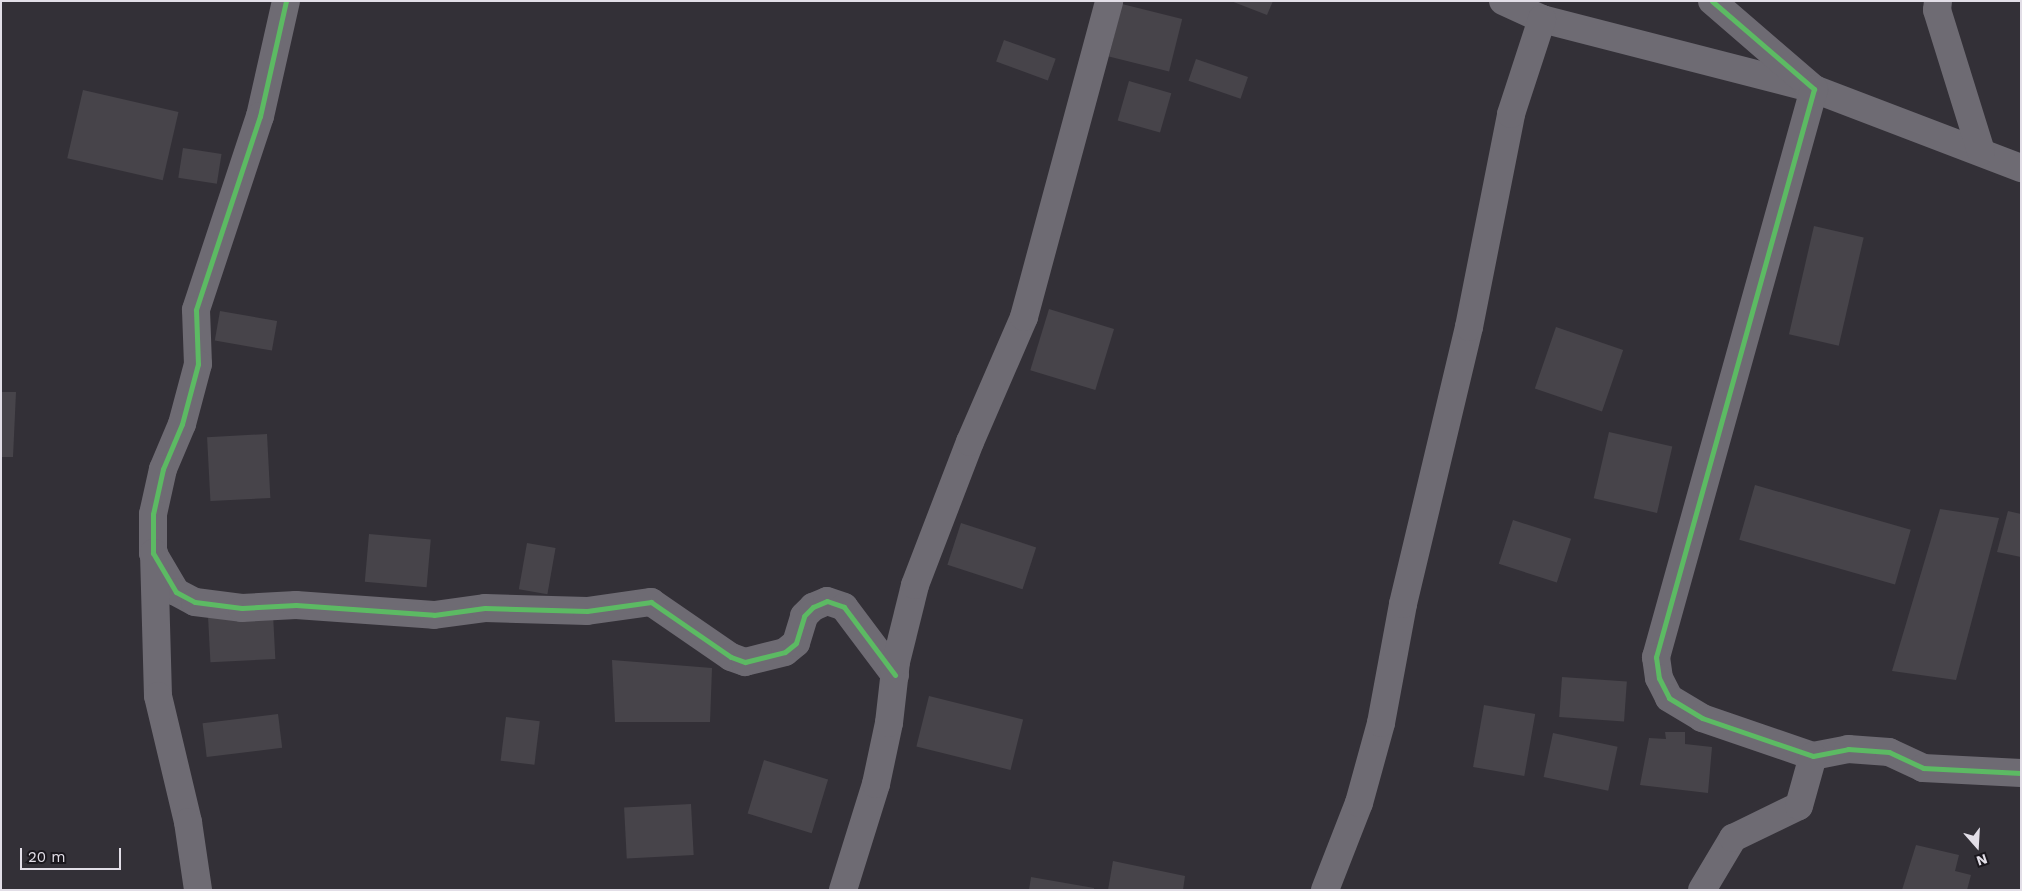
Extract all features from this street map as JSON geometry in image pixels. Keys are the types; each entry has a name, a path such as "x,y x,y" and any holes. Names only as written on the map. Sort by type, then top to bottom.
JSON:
{"street":[{"path":"198,890 188,822 158,696 152,514 163,469 182,424 198,364 196,310 260,116 286,1"},
{"path":"843,890 876,784 889,723 895,674 915,585 970,442 1024,317 1109,1"},
{"path":"1503,1 1542,19 1814,89 1981,151 2021,168"},
{"path":"1712,1 1814,89"},
{"path":"1938,1 1937,10 1981,151"},
{"path":"1325,890 1358,804 1381,722 1403,604 1479,282 1511,114 1542,19"},
{"path":"1814,89 1656,657 1659,678 1670,698 1702,718 1813,756 1848,748 1889,752 1923,768 2021,773"},
{"path":"154,552 176,592 195,602 242,608 296,605 434,615 485,608 587,611 651,602 731,657 745,662 785,652 796,643 804,616 812,606 827,601 844,607 895,674"},
{"path":"1702,890 1733,838 1799,806 1813,756"}],"building":[{"path":"1231,1 1273,1 1267,15"},
{"path":"1122,4 1182,19 1169,71 1109,56"},
{"path":"1004,40 1056,59 1048,80 996,62"},
{"path":"1196,59 1248,77 1241,99 1189,81"},
{"path":"1129,81 1171,93 1160,133 1118,120"},
{"path":"83,90 178,112 163,180 67,158"},
{"path":"183,148 222,154 217,184 178,178"},
{"path":"1814,226 1864,237 1839,346 1789,334"},
{"path":"1049,309 1114,329 1095,390 1030,370"},
{"path":"220,311 277,321 272,351 215,341"},
{"path":"1556,327 1623,350 1602,412 1535,388"},
{"path":"1,392 16,392 13,457 1,457"},
{"path":"1609,432 1672,447 1657,513 1594,498"},
{"path":"267,434 270,498 210,501 207,437"},
{"path":"1755,485 1911,530 1895,584 1739,540"},
{"path":"1940,509 1999,518 1956,680 1892,671"},
{"path":"2008,511 2021,514 2021,557 1997,552"},
{"path":"1513,520 1571,539 1557,583 1499,564"},
{"path":"961,523 1036,547 1023,589 947,565"},
{"path":"369,534 431,539 427,587 365,582"},
{"path":"527,543 556,548 547,594 519,589"},
{"path":"273,614 275,659 210,662 208,617"},
{"path":"612,660 712,668 710,722 615,722"},
{"path":"1562,677 1627,682 1624,721 1559,717"},
{"path":"929,696 1023,719 1011,770 916,746"},
{"path":"1484,705 1535,714 1524,776 1473,767"},
{"path":"278,714 282,748 207,757 203,723"},
{"path":"506,717 540,721 534,765 501,761"},
{"path":"1665,732 1685,732 1685,744 1712,747 1708,793 1640,785 1649,738 1666,739"},
{"path":"1553,733 1618,747 1608,791 1544,777"},
{"path":"764,760 828,780 812,833 748,814"},
{"path":"691,804 694,855 627,858 624,808"},
{"path":"1916,845 1959,855 1955,871 1971,875 1967,890 1902,890"},
{"path":"1113,861 1185,876 1183,890 1108,890"},
{"path":"1031,877 1094,888 1094,890 1029,890"}],"cycle path":[{"path":"286,1 260,116 196,310 198,364 182,424 163,469 153,514 153,553 176,592 195,602 242,608 296,605 434,615 485,608 587,611 651,602 731,657 745,662 785,652 796,643 804,616 813,607 827,601 844,607 895,675"},
{"path":"1712,1 1814,89 1656,657 1659,678 1669,698 1702,718 1813,756 1848,749 1889,752 1923,768 2021,773"}]}
